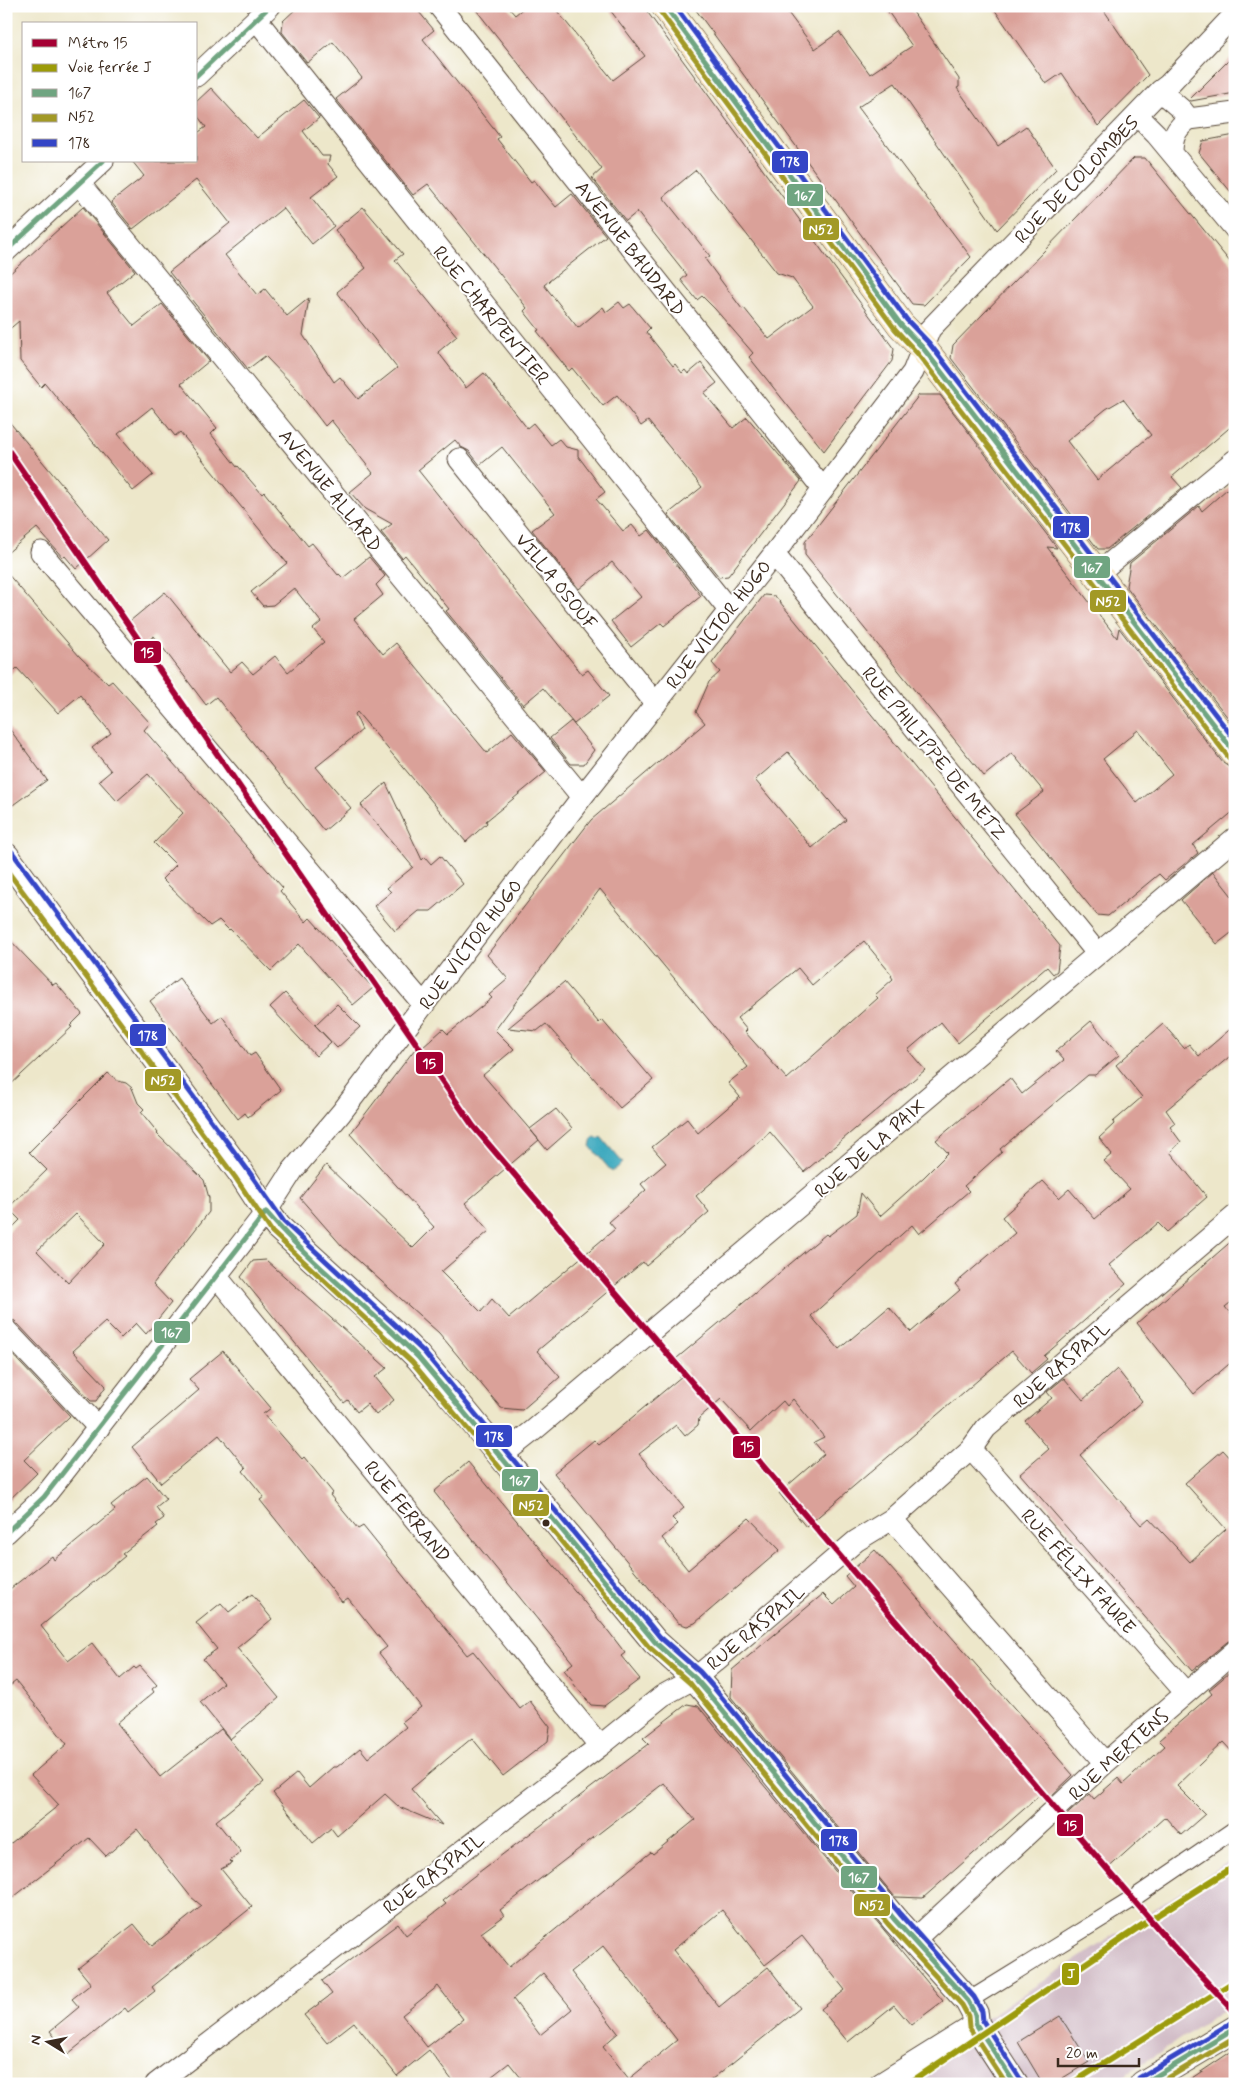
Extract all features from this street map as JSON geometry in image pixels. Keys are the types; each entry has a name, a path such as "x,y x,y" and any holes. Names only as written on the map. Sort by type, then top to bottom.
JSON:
{"main road":[{"path":"665,6 901,325 923,348 1235,753"}],"street":[{"name":"AVENUE BAUDARD","path":"439,6 822,489"},
{"path":"198,74 263,13"},
{"name":"RUE CHARPENTIER","path":"263,13 728,610"},
{"name":"RUE DE COLOMBES","path":"923,348 930,329 1235,14"},
{"path":"1160,91 1182,110 1189,119"},
{"path":"1172,153 1174,134 1189,119 1235,113"},
{"path":"1138,116 1172,153 1235,229"},
{"path":"6,251 102,162"},
{"name":"AVENUE ALLARD","path":"79,183 582,798"},
{"name":"RUE VICTOR HUGO","path":"6,1533 44,1497 217,1277 266,1212 293,1170 341,1113 582,798 728,610 774,554 912,372 923,348"},
{"name":"VILLA OSOUF","path":"459,459 656,704"},
{"path":"1097,574 1235,460"},
{"path":"41,552 424,1005"},
{"name":"RUE PHILIPPE DE METZ","path":"774,554 1097,953"},
{"name":"RUE DE LA PAIX","path":"501,1456 813,1197 1097,953 1235,838"},
{"path":"6,856 242,1173 266,1212 286,1235 404,1342 655,1642 695,1678 894,1919 968,2001 975,2014 977,2025 1015,2084"},
{"name":"RUE RASPAIL","path":"156,2084 600,1746 662,1696 695,1678 856,1541 892,1519 971,1449 986,1428 1235,1216"},
{"name":"RUE FERRAND","path":"217,1277 600,1746"},
{"path":"6,1330 99,1428"},
{"name":"RUE FÉLIX FAURE","path":"971,1449 1171,1673 1186,1693"},
{"path":"892,1519 1105,1763"},
{"name":"RUE MERTENS","path":"914,1940 1105,1763 1235,1651"},
{"path":"976,1996 1128,1902 1235,1829"},
{"path":"880,2084 977,2025"},
{"path":"1143,2084 1235,2028"}],"shaded area":[{"path":"1235,1857 1235,2003 1111,2084 889,2084 984,2019"}],"water":[{"path":"595,1137 599,1139 601,1137 623,1163 612,1172 590,1146 592,1139"}],"building":[{"path":"299,6 414,6 434,30 423,39 500,137 497,139 531,182 534,180 556,207 572,194 606,236 544,285 578,328 603,307 606,312 619,302 624,308 630,304 650,328 646,332 673,366 675,364 682,373 685,370 688,374 701,363 717,383 704,393 733,428 747,417 801,481 728,576 719,577 668,514 702,487 648,421 641,426 617,395 603,406 572,368 569,371 537,331 539,330 524,311 527,308 428,184 413,195 336,99 362,78 348,60 333,42 307,63 282,32 283,21"},
{"path":"473,6 507,6 515,15 526,6 553,6 613,80 645,56 607,6 643,6 894,349 892,361 824,451 749,357 753,353 715,309 702,296 697,300 681,280 687,275 637,212 626,221 592,178 602,169","holes":["696,170 777,273 792,278 813,306 769,339 744,308 742,309 705,259 710,256 663,197"]},
{"path":"693,6 783,6 815,49 839,32 870,74 912,46 884,6 909,6 959,79 959,87 957,88 998,146 1026,126 1056,169 997,230 895,83 858,107 971,257 924,305 912,304"},
{"path":"992,6 1101,6 1148,75 1098,126 1062,73 1046,84"},
{"path":"1235,54 1235,93 1189,100"},
{"path":"211,88 257,138 304,100 319,118 303,131 322,156 330,156 328,164 338,176 311,197 334,226 312,244 283,208 225,255 257,295 265,289 287,316 309,298 303,335 334,382 340,377 358,399 397,368 337,292 366,268 335,230 363,207 403,254 395,260 457,336 438,352 466,388 484,373 527,428 533,423 551,445 559,439 566,447 578,450 578,456 605,492 596,499 623,531 632,525 641,536 649,530 701,596 664,626 661,623 631,647 611,621 641,597 612,562 579,589 532,530 555,513 502,447 480,465 469,451 461,447 455,440 418,470 582,674 588,670 609,696 574,724 543,688 523,705 446,611 449,609 405,555 402,558 381,532 392,524 365,509 350,492 373,473 331,420 325,426 296,388 265,356 248,369 169,272 230,223 196,180 133,229 111,202 144,176 133,162 198,162 198,133 206,127 198,117 198,100"},
{"path":"1235,135 1235,197 1199,153 1203,141"},
{"path":"1134,158 1145,158 1235,268 1235,423 1172,477 1182,488 1107,549 1098,549 951,358 953,345","holes":["1123,399 1151,435 1097,480 1067,441 1106,409"]},
{"path":"83,207 135,271 107,293 134,326 162,304 209,361 181,384 217,428 211,434 237,467 262,494 264,492 308,546 312,543 338,575 343,578 369,557 385,576 376,585 383,595 354,619 383,654 396,643 487,753 512,732 546,772 486,821 487,823 466,842 357,712 355,714 362,730 316,767 351,808 324,831 216,697 206,705 154,636 141,646 124,626 165,592 230,672 242,662 253,674 275,656 288,672 324,642 313,629 321,622 294,588 273,605 263,606 251,592 287,563 180,432 175,436 152,407 118,434 153,475 133,491 45,383 41,387 20,361 19,321 6,332 6,277"},
{"path":"919,395 940,395 1057,548 1047,547 1117,638 1119,628 1223,763 1235,768 1235,810 1193,845 1198,853 1165,880 1159,874 1108,916 1097,915 1015,814 1044,792 1012,753 984,776 805,555 805,542","holes":["1138,730 1172,774 1137,803 1103,759"]},
{"path":"6,418 108,540 76,569 65,556 63,558 37,528 6,554"},
{"path":"1235,482 1235,727 1126,586 1130,563 1199,506 1202,511"},
{"path":"6,572 80,657 108,684 112,681 150,723 144,730 283,888 280,891 306,922 310,918 373,988 353,1005 299,944 271,971 230,929 219,920 210,926 162,879 176,865 154,843 183,813 148,774 117,801 99,781 111,771 92,748 111,733 80,695 58,713 17,668 6,678"},
{"path":"764,595 775,596 1060,946 1057,971 1053,974 1047,967 958,1043 941,1022 908,1050 925,1070 804,1172 770,1132 696,1196 709,1212 646,1266 643,1262 537,1351 560,1377 522,1410 501,1408 439,1333 342,1246 300,1198 326,1165 413,1248 434,1227 350,1134 418,1045 422,1048 443,1029 448,1034 492,998 489,995 508,979 487,955 591,820 705,723 696,712 709,682 720,672 712,663","holes":["788,752 846,820 812,848 755,780","600,889 748,1067 728,1083 740,1097 698,1133 687,1119 652,1147 666,1163 641,1184 646,1190 609,1222 615,1229 509,1318 492,1299 481,1312 441,1272 489,1231 465,1203 539,1140 483,1075 514,1049 495,1030","864,941 892,975 893,979 875,995 878,998 787,1079 745,1032 747,1030 737,1018 798,968 812,985"]},
{"path":"571,721 594,750 584,764 571,764 550,738"},
{"path":"6,724 47,780 6,810"},
{"path":"386,783 422,860 425,857 431,864 440,856 463,884 431,911 419,911 395,931 374,906 391,892 387,888 413,867 361,805"},
{"path":"1213,872 1235,900 1235,930 1217,944 1181,900"},
{"path":"6,936 53,985 56,983 82,1014 70,1026 72,1027 6,1089"},
{"path":"179,978 213,1023 222,1016 250,1056 255,1053 281,1090 248,1117 245,1113 238,1119 150,1001"},
{"path":"564,982 599,1023 602,1020 653,1080 620,1108 546,1024 537,1031 508,1028"},
{"path":"285,993 331,1042 316,1056 270,1007"},
{"path":"337,1004 360,1027 337,1048 315,1025"},
{"path":"1091,1021 1119,1055 1095,1075 1088,1075 1000,1149 1002,1152 964,1186 969,1191 919,1234 912,1225 811,1316 839,1349 889,1307 911,1332 960,1290 955,1284 1015,1233 1002,1217 1043,1181 1059,1198 1069,1189 1095,1219 1130,1189 1104,1161 1112,1154 1099,1138 1114,1124 1113,1122 1142,1097 1116,1065 1163,1024 1184,1048 1189,1044 1199,1056 1235,1025 1235,1052 1166,1110 1175,1123 1170,1127 1181,1142 1170,1152 1207,1197 1167,1232 1158,1223 1109,1265 1126,1284 1044,1356 1047,1359 1031,1373 1012,1351 806,1527 779,1493 824,1454 814,1442 824,1437 793,1399 787,1406 783,1401 751,1431 721,1399 699,1418 698,1425 685,1436 676,1425 639,1454 684,1508 672,1518 678,1524 662,1538 688,1570 749,1518 780,1550 695,1623 687,1626 678,1623 554,1473 594,1440 599,1445 688,1371 677,1358 826,1234 828,1236 857,1214 861,1193 880,1216 948,1153 936,1140 1010,1078 1022,1094 1064,1060 1056,1051"},
{"path":"108,1073 132,1088 138,1103 144,1109 141,1112 157,1134 204,1180 209,1198 209,1212 153,1284 171,1303 146,1334 136,1323 121,1338 105,1322 73,1351 106,1386 96,1401 91,1401 15,1321 6,1318 6,1234 20,1220 8,1208 47,1170 29,1152","holes":["76,1214 105,1244 68,1283 37,1251"]},
{"path":"556,1109 572,1128 547,1150 530,1129"},
{"path":"1235,1238 1235,1299 1225,1307 1235,1319 1235,1359 1194,1394 1137,1323"},
{"path":"266,1260 387,1368 375,1377 394,1400 376,1415 367,1404 357,1412 348,1400 344,1403 241,1277 253,1261"},
{"path":"6,1348 70,1416 24,1460 37,1473 6,1503"},
{"path":"223,1351 271,1408 263,1414 302,1459 304,1457 333,1493 330,1495 358,1529 363,1526 467,1655 473,1651 520,1709 530,1701 550,1727 548,1741 503,1776 472,1738 411,1789 442,1825 399,1807 385,1794 337,1836 331,1828 313,1843 273,1793 297,1773 309,1788 333,1767 337,1767 360,1748 368,1758 406,1727 402,1722 421,1707 379,1653 387,1647 348,1598 342,1602 260,1500 264,1497 243,1471 246,1468 219,1435 161,1483 132,1447 199,1390 189,1379"},
{"path":"1117,1369 1142,1401 1080,1455 1141,1525 1149,1518 1190,1562 1226,1529 1185,1483 1223,1450 1235,1463 1235,1639 1227,1642 1192,1671 1020,1474 1049,1449 1025,1421 1052,1398 1047,1392 1064,1378 1083,1400"},
{"path":"468,1462 609,1632 625,1653 621,1656 640,1679 604,1706 591,1705 573,1683 564,1670 573,1663 434,1492"},
{"path":"147,1476 166,1499 156,1507 164,1518 156,1524 158,1526 122,1554 125,1556 41,1626 68,1661 92,1643 120,1679 134,1667 136,1669 140,1666 157,1685 152,1689 154,1692 117,1723 160,1777 221,1729 264,1782 216,1821 241,1852 230,1861 232,1863 221,1869 252,1907 152,1987 155,1991 128,2012 125,2008 68,2054 50,2031 79,2007 72,1999 91,1984 78,1968 134,1924 152,1946 202,1906 191,1897 137,1829 106,1856 89,1838 6,1903 6,1847 59,1805 31,1775 67,1744 16,1681 6,1689 6,1592 52,1556 54,1560 115,1510 111,1505"},
{"path":"875,1550 1073,1775 1045,1802 1040,1795 923,1898 895,1897 731,1697 732,1670 823,1594 834,1605 854,1587 845,1576"},
{"path":"252,1594 272,1619 237,1648 279,1698 230,1739 200,1702 223,1683 203,1659 217,1649 196,1623 221,1603 229,1612"},
{"path":"1235,1668 1235,1755 1223,1742 1177,1786 1205,1814 1181,1835 1165,1817 1105,1871 1061,1820 1090,1794 1094,1799 1118,1778 1123,1784 1165,1746 1159,1740 1212,1694 1209,1690"},
{"path":"687,1704 698,1706 943,2001 911,2025 894,2005 848,2042 821,2009 845,1990 802,1936 765,1965 722,1910 673,1950 719,2007 768,1967 800,2008 706,2084 526,2084 509,2063 482,2084 455,2084 429,2050 397,2076 354,2022 327,2043 304,2015 332,1994 322,1981 398,1924 406,1935 446,1904 443,1901 470,1879 649,1744 643,1738","holes":["664,1783 695,1820 653,1854 651,1852 509,1967 481,1933 504,1916 500,1910","603,1946 677,2040 629,2079 603,2046 618,2033 571,1972","543,1973 572,2009 540,2035 513,1999","438,1986 463,2019 427,2047 402,2015"]},
{"path":"1060,2016 1089,2062 1053,2084 1043,2084 1018,2042"},
{"path":"1235,2049 1235,2084 1183,2084"}],"metro line":[{"name":"15","path":"6,447 473,1126 1172,1945 1235,2012"}],"rail line":[{"name":"J","path":"908,2084 1145,1923 1235,1866"},
{"name":"J","path":"1071,2084 1235,1981"}],"transit line":[{"name":"167","path":"198,74 270,6"},
{"name":"167","path":"665,6 901,325 923,348 1235,753"},
{"name":"178","path":"675,6 907,320 929,343 1235,740"},
{"name":"N52","path":"659,10 895,329 917,353 1229,758"},
{"name":"167","path":"6,251 102,162"},
{"name":"178","path":"12,852 247,1169 284,1222 424,1352 660,1637 700,1672 714,1688 900,1914 974,1997 982,2011 983,2021 1021,2080"},
{"name":"N52","path":"6,869 235,1177 272,1232 412,1362 649,1647 690,1683 888,1924 962,2005 968,2016 969,2027 1006,2084"},
{"name":"167","path":"6,1533 44,1497 266,1212 302,1250 418,1357 655,1642 695,1678 708,1693 894,1919 968,2001 975,2014 976,2024 1015,2084"},
{"name":"178","path":"1139,2078 1231,2023"},
{"name":"167","path":"1143,2084 1235,2029"},
{"name":"N52","path":"1158,2084 1235,2038"}]}
